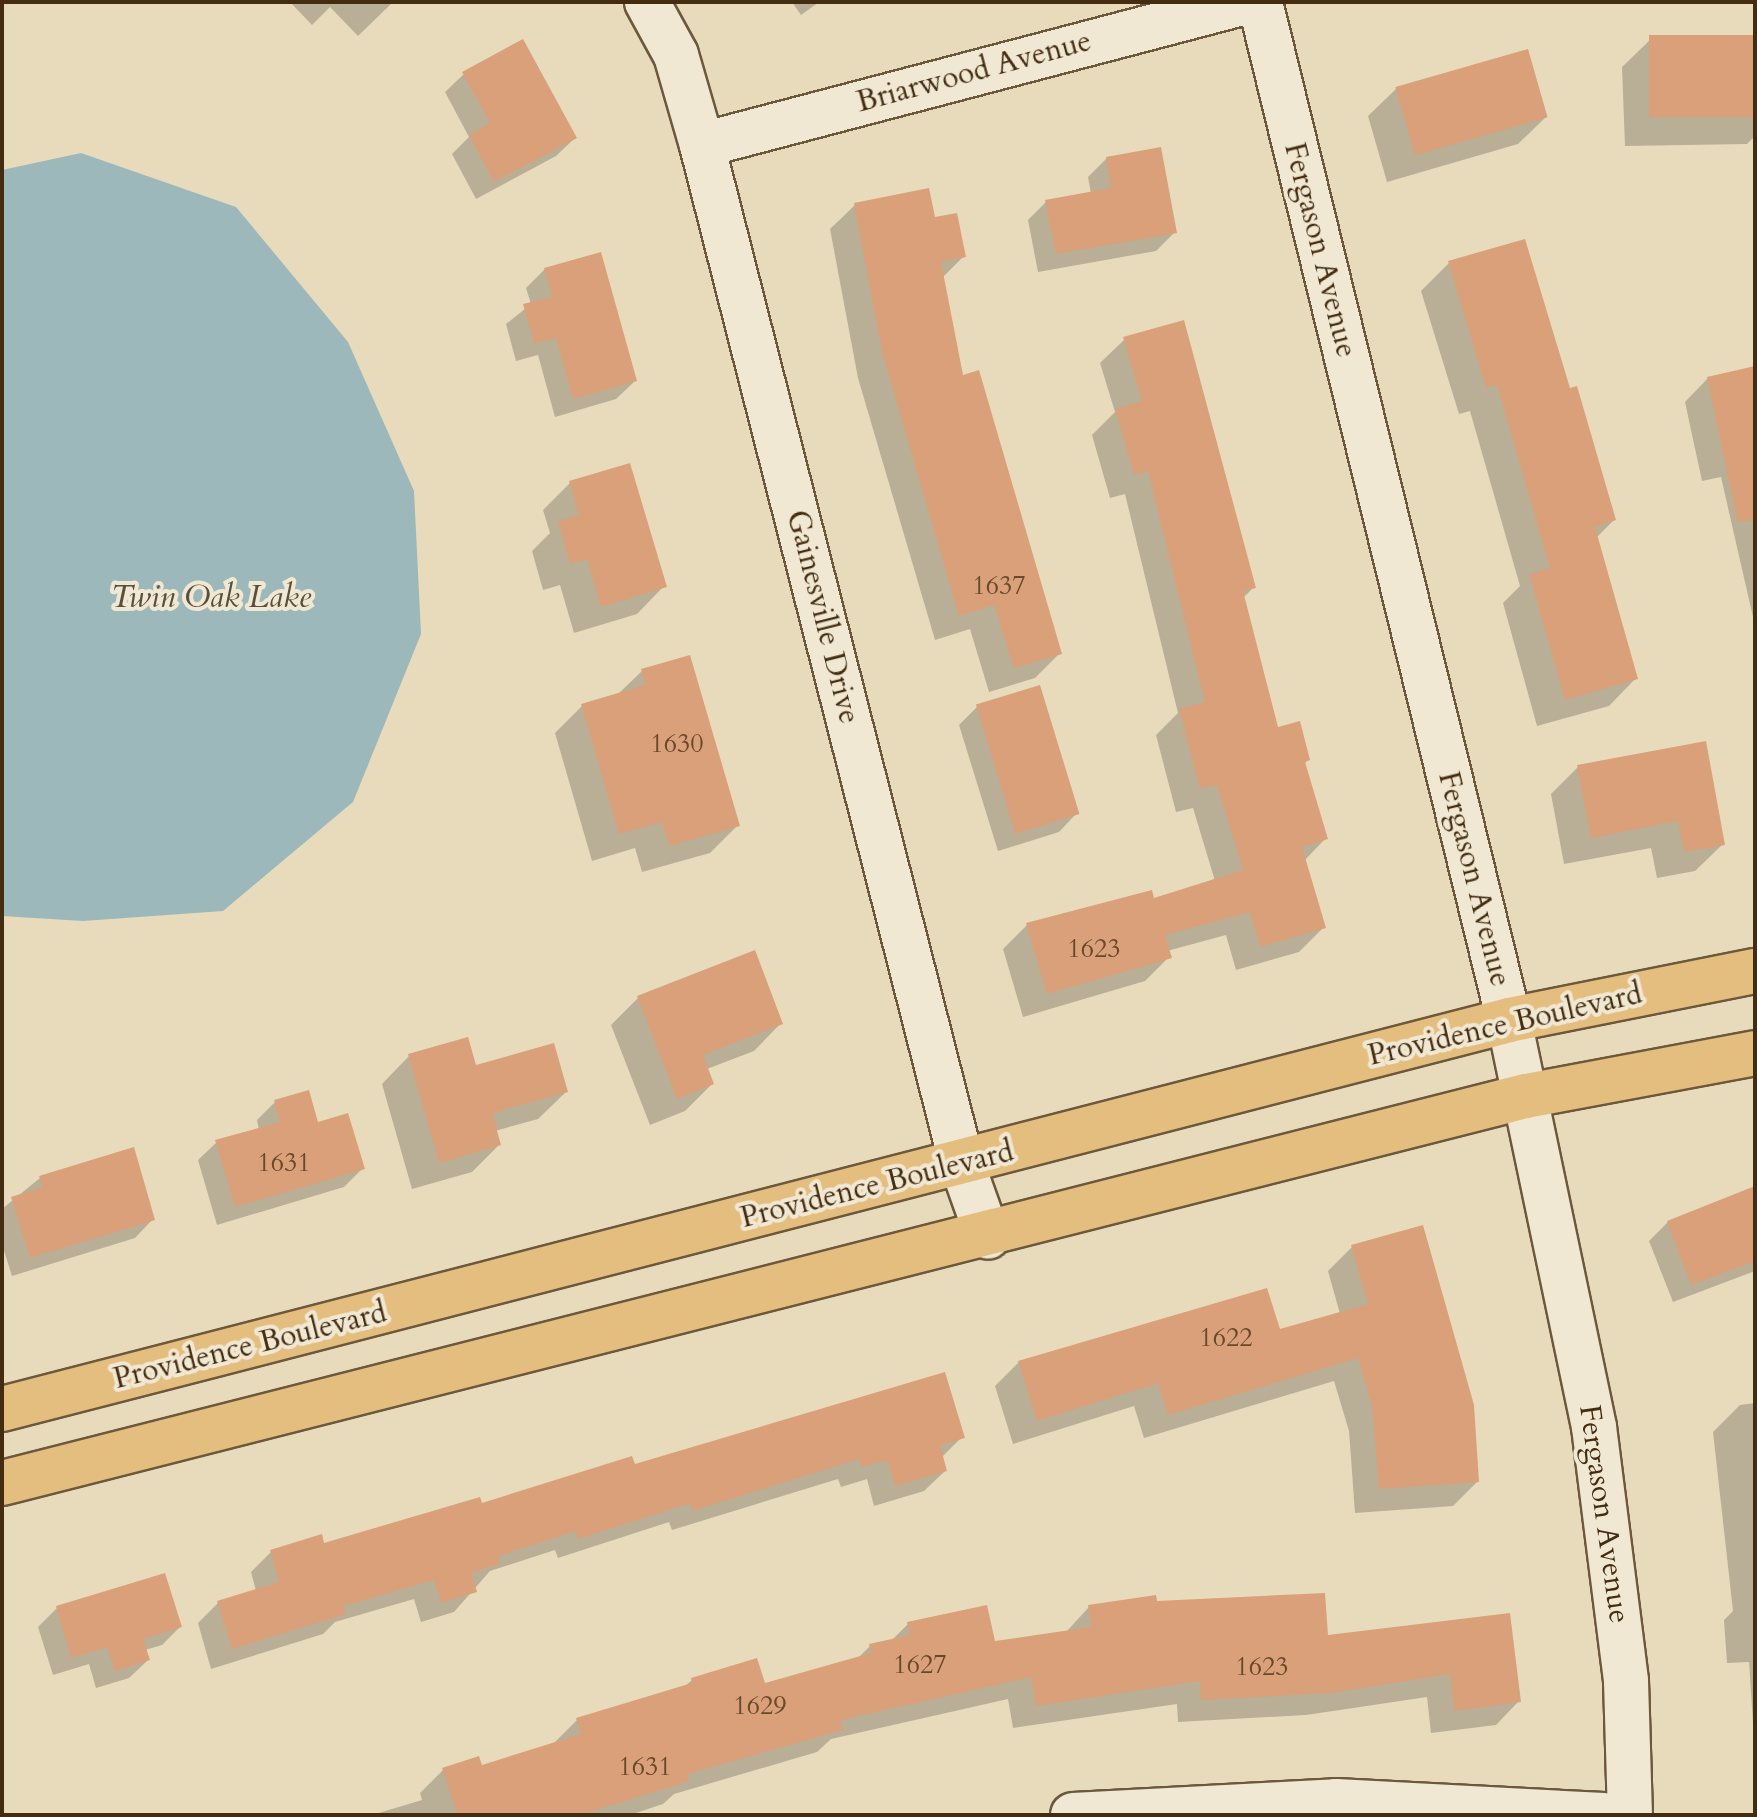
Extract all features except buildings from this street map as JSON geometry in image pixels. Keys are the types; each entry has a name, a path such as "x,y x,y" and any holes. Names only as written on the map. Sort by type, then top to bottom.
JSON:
{"main road":[{"name":"Providence Boulevard","path":"2,1409 962,1164 1509,1020 1755,971"},
{"path":"2,1483 988,1237 1526,1096 1755,1053"}],"street":[{"name":"Gainesville Drive","path":"647,2 676,55 702,145 962,1164 988,1237"},
{"name":"Briarwood Avenue","path":"702,145 1246,2"},
{"name":"Fergason Avenue","path":"1260,2 1509,1020 1594,1427 1626,1681 1630,1815"},
{"path":"1073,1815 1336,1801 1604,1815"}],"water":[{"name":"Twin Oak Lake","path":"81,153 236,207 348,342 414,491 421,634 353,802 223,911 83,921 2,916 2,170"}]}
